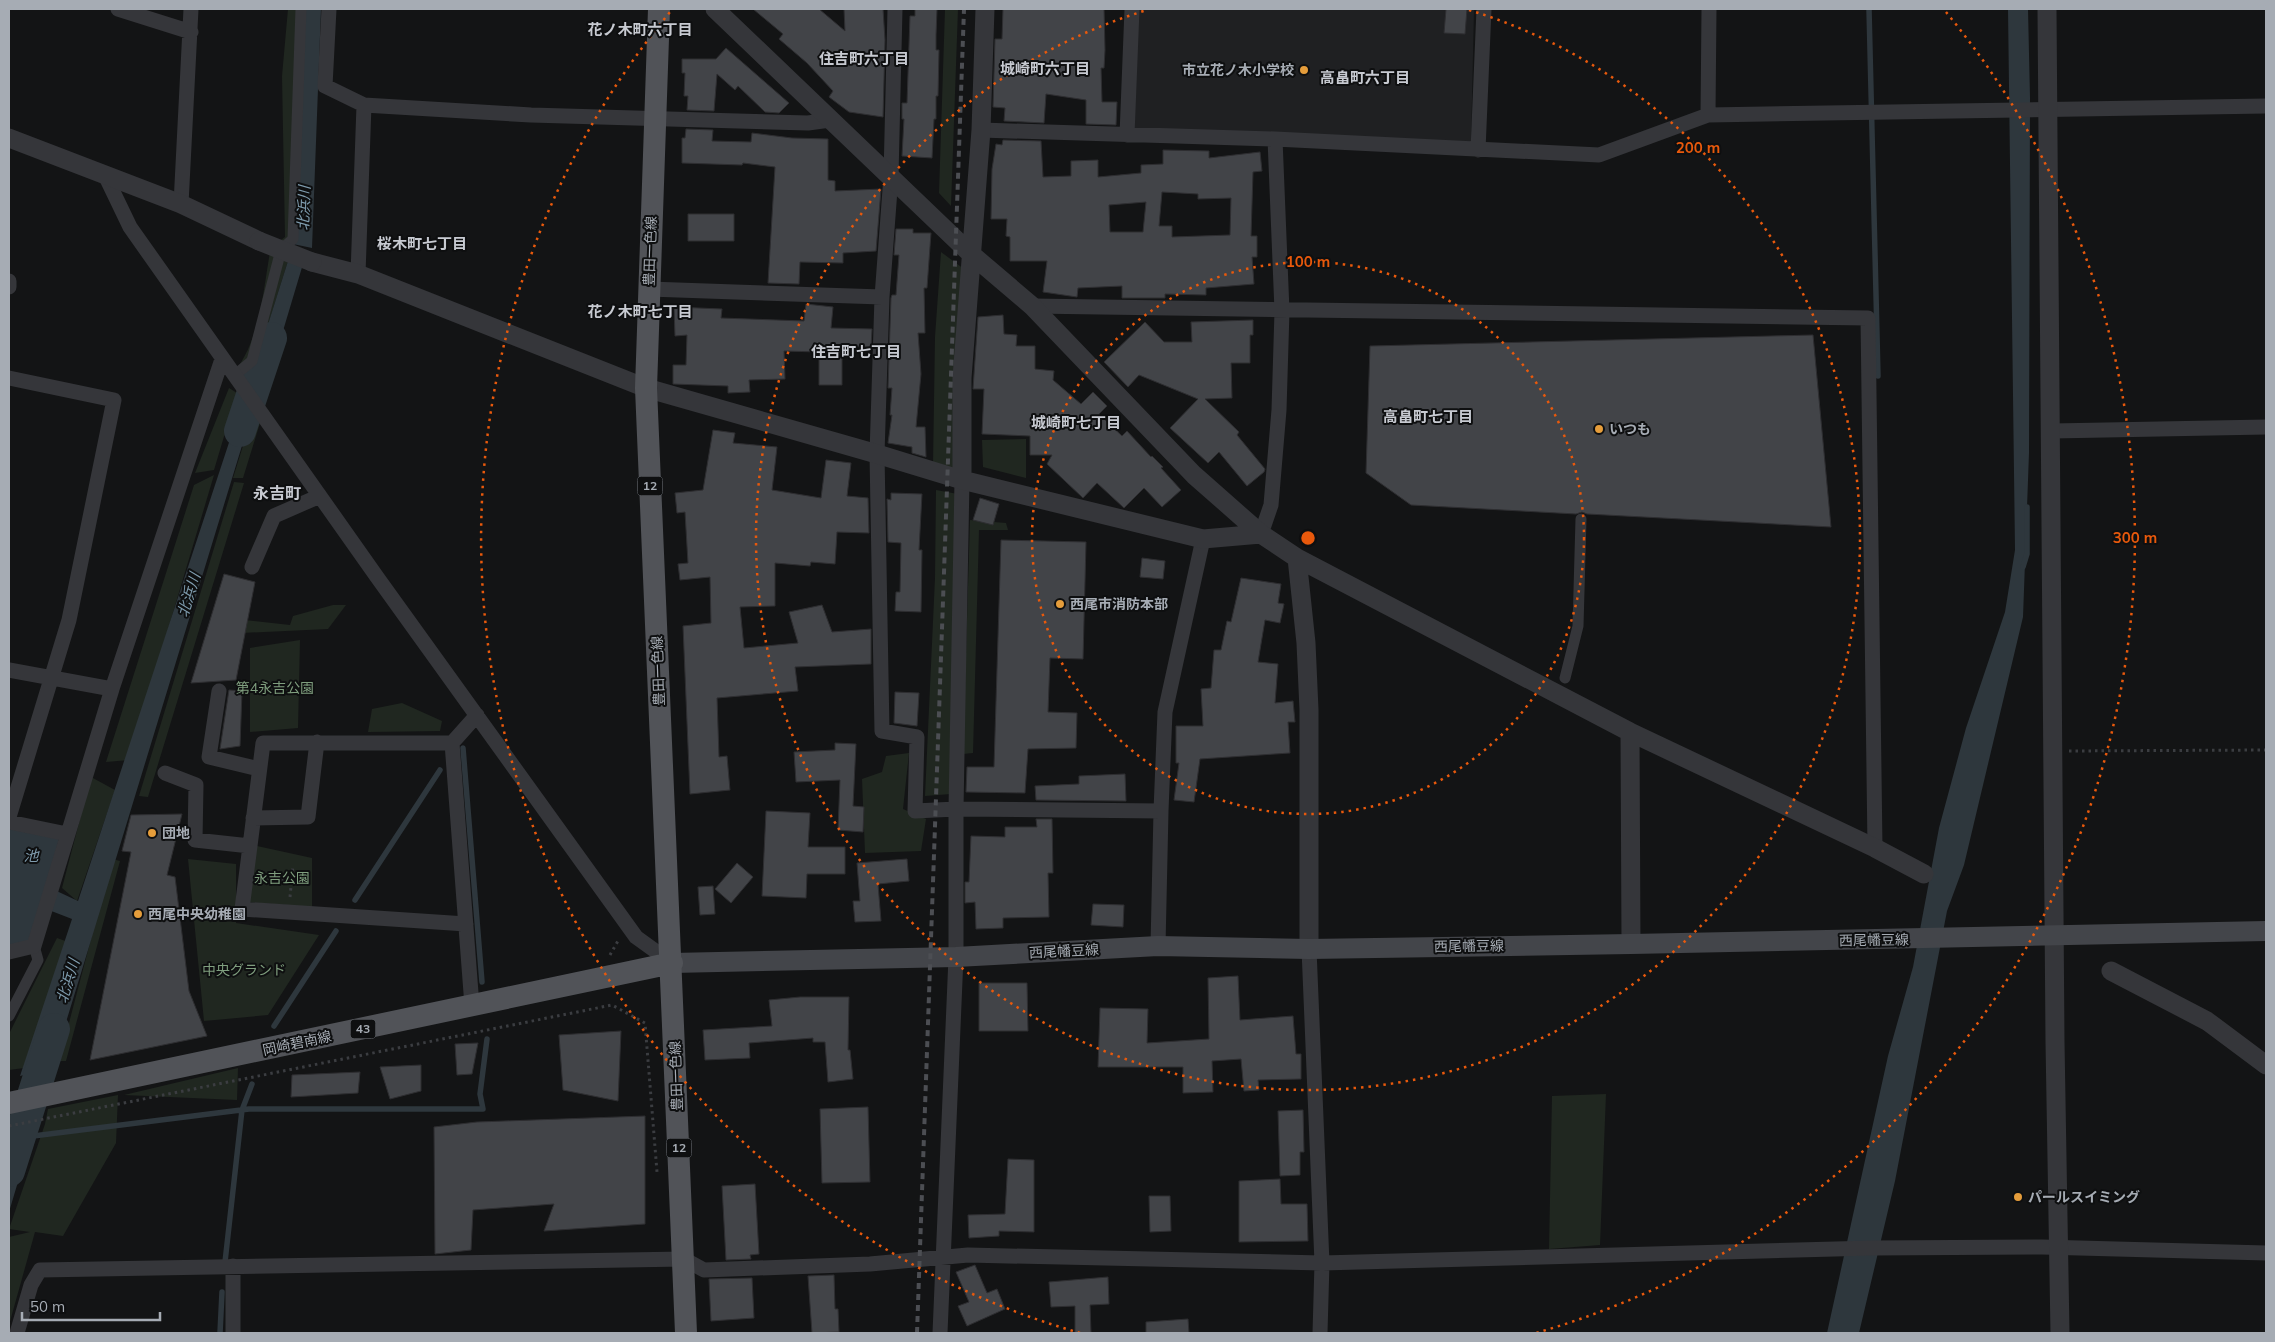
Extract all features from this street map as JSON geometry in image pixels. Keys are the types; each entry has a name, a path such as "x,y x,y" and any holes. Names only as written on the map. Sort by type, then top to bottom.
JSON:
{"main road":[{"name":"豊田一色線","path":"659,9 646,388 672,963 686,1333"},
{"name":"西尾幡豆線","path":"672,963 956,957 1158,946 1309,948 1631,944 2056,937 2266,931"},
{"name":"岡崎碧南線","path":"9,1103 672,963"}],"street":[{"path":"118,9 191,32"},
{"path":"181,204 191,9"},
{"path":"237,378 252,360 281,250 292,239 301,9"},
{"path":"329,9 325,86 364,105 655,120 808,123 830,120"},
{"path":"715,9 972,254 1032,306 1194,475 1261,534 1298,558 1630,732 1875,848 1924,874"},
{"path":"895,9 891,176 882,297 877,454 882,731 917,737 915,811 1161,812"},
{"path":"940,1333 956,957 956,810 962,378 981,130 985,9"},
{"path":"1126,135 1132,9"},
{"path":"1478,150 1484,9"},
{"path":"1708,115 1709,9"},
{"path":"2047,9 2056,937 2055,1042 2060,1333"},
{"path":"358,274 364,105"},
{"path":"981,130 1275,139 1478,150 1599,154 1708,115 2266,106"},
{"path":"9,138 181,204 281,250 312,262 358,274 646,388 962,480 1203,539 1261,534"},
{"path":"1261,534 1272,505 1280,410 1282,311 1275,139"},
{"path":"105,175 130,227 222,359 636,937 672,963"},
{"path":"9,281 9,287"},
{"path":"649,289 882,297"},
{"path":"1032,306 1868,318 1875,848"},
{"path":"9,1016 38,960 34,946 67,834 112,689 222,359"},
{"path":"9,378 114,400 69,620 9,817"},
{"path":"2052,431 2266,427"},
{"path":"252,567 274,516 320,496"},
{"path":"1565,678 1578,626 1581,519"},
{"path":"1158,946 1165,712 1203,539"},
{"path":"1298,558 1306,643 1309,710 1309,948 1322,1263 1320,1333"},
{"path":"9,670 112,689"},
{"path":"219,691 209,758 259,769"},
{"path":"472,1006 452,743 477,715"},
{"path":"1630,732 1631,944"},
{"path":"452,743 262,742 242,908 466,924"},
{"path":"253,818 308,817 317,742"},
{"path":"165,773 196,785 195,840 250,846"},
{"path":"9,822 67,834"},
{"path":"9,952 34,946"},
{"path":"2111,971 2206,1021 2266,1064"},
{"path":"17,1333 31,1285 40,1270 684,1259 704,1270 870,1264 943,1256 1322,1263 1873,1248 2060,1248 2266,1253"},
{"path":"233,1266 233,1333"}],"path":[{"path":"2053,751 2266,750"},
{"path":"290,900 293,865"},
{"path":"259,877 292,881"},
{"path":"9,1126 612,1005 645,1023 657,1178"}],"shaded area":[{"name":"市立花ノ木小学校","path":"1137,9 1474,9 1471,143 1134,131"}],"green space":[{"path":"288,9 304,9 294,244 277,243 285,237 282,76"},
{"path":"945,9 958,9 951,206 939,193"},
{"path":"270,252 288,261 253,373 243,381 235,371 250,345 255,330"},
{"path":"941,252 964,269 956,472 933,465 935,337"},
{"path":"229,388 237,393 214,470 195,473"},
{"path":"251,420 260,423 243,478 233,478"},
{"path":"1026,439 1026,478 983,467 982,440"},
{"path":"214,475 129,760 106,762 194,485"},
{"path":"234,482 244,483 148,797 139,796"},
{"path":"936,490 958,494 951,794 925,796 935,578"},
{"path":"970,520 1006,523 1008,530 979,530 973,753 963,754"},
{"path":"333,605 346,605 328,629 241,633 245,620 290,625 293,616"},
{"name":"第4永吉公園","path":"300,640 298,728 250,732 250,648"},
{"path":"402,703 442,721 440,731 368,732 372,709"},
{"path":"909,753 903,809 926,819 921,851 865,853 862,779 882,772 886,756"},
{"path":"91,777 115,790 77,901 62,888"},
{"name":"永吉公園","path":"257,846 312,858 312,907 247,902"},
{"path":"112,859 120,861 66,1061 59,1061"},
{"name":"中央グランド","path":"188,859 236,864 236,923 319,935 268,1015 204,1021"},
{"path":"57,938 71,943 24,1068 9,1070 9,1034"},
{"path":"238,1068 237,1100 124,1095"},
{"path":"1606,1094 1600,1245 1549,1249 1552,1096"},
{"path":"118,1095 116,1143 63,1236 35,1232 9,1325 9,1237 30,1232 9,1229 45,1124 48,1109"}],"water":[{"name":"北浜川","path":"304,9 321,9 312,248 293,244"},
{"path":"2008,9 2028,9 2030,98 2029,453 2023,617 1964,865 1947,911 1895,1181 1859,1333 1827,1333 1888,1056 1913,967 1939,828 1966,728 2005,612 2015,550"},
{"name":"北浜川","path":"288,261 303,264 265,391 253,372"},
{"name":"北浜川","path":"244,397 252,413 52,1068 20,1076 72,919 41,907 31,943 9,948 9,829 59,839 46,886 78,901"},
{"path":"34,1128 9,1212 9,1135"}],"building":[{"path":"753,9 819,9 845,31 844,9 883,9 885,40 883,117 849,112 829,97 833,91 807,63 779,39 783,34"},
{"path":"915,9 937,9 936,50 939,50 938,96 936,96 932,158 902,156 904,119 902,119 902,103 907,103 910,16 915,16"},
{"path":"1003,9 1104,9 1105,50 1104,68 1101,68 1102,102 1117,102 1116,125 1086,124 1086,100 1046,94 1044,123 1004,121 1005,108 993,107 995,39 1002,39"},
{"path":"1446,9 1467,9 1465,34 1444,33"},
{"path":"726,48 789,103 779,113 765,112 738,86 735,90 717,74 714,111 687,110 688,96 684,96 685,73 682,73 682,59 716,59"},
{"path":"686,129 713,130 712,141 751,142 752,133 792,138 828,139 828,180 835,181 835,191 881,189 876,251 843,253 843,263 800,262 799,284 768,283 775,167 743,163 742,165 682,163 682,138 685,138"},
{"path":"1003,140 1041,141 1043,177 1071,176 1071,161 1098,160 1098,177 1141,173 1141,165 1163,164 1163,150 1209,151 1209,158 1260,152 1262,171 1253,172 1251,236 1257,236 1257,257 1252,257 1254,284 1206,288 1206,295 1165,294 1165,298 1122,298 1122,286 1078,288 1077,297 1043,292 1047,261 1010,261 1010,237 1006,236 1007,219 991,219 992,169 996,144 1002,145","holes":["1162,192 1198,194 1198,199 1231,198 1230,235 1172,237 1172,226 1159,226","1146,202 1143,232 1110,232 1109,205"]},
{"path":"688,214 734,214 734,241 688,241"},
{"path":"896,229 913,229 913,233 931,233 927,288 924,288 925,333 918,333 921,374 916,427 925,427 926,457 912,453 912,447 888,443 892,415 890,415 892,388 888,388 891,298 892,295 896,295 899,255 894,255"},
{"path":"806,304 833,307 831,328 872,329 871,347 842,346 842,385 819,385 819,352 784,351 785,379 749,380 750,392 728,393 728,386 673,384 673,365 686,365 687,335 675,336 674,307 722,309 721,318 804,321"},
{"path":"1003,315 1004,334 1017,335 1016,346 1035,346 1035,369 1054,371 1053,380 1081,404 1093,392 1107,406 1099,414 1122,436 1127,431 1163,467 1161,468 1181,490 1162,507 1144,488 1124,508 1097,483 1083,498 1047,464 1052,455 1030,455 1030,436 982,434 984,389 973,389 978,317"},
{"path":"1253,320 1253,335 1250,335 1250,363 1231,363 1232,398 1205,399 1239,432 1237,435 1265,469 1247,486 1219,452 1208,463 1170,428 1198,399 1139,375 1128,387 1104,362 1145,322 1164,342 1192,342 1191,322"},
{"path":"1813,335 1831,527 1587,514 1582,512 1576,514 1411,505 1366,473 1370,346"},
{"path":"713,430 735,433 733,443 777,447 772,490 821,498 826,460 851,463 847,496 868,498 869,533 837,532 835,564 811,562 810,566 775,563 775,606 740,607 744,648 798,643 789,612 822,605 832,632 871,629 871,664 795,667 798,691 717,698 719,757 727,756 730,790 690,794 683,626 711,623 710,577 680,580 678,564 688,563 685,512 677,513 675,493 703,490"},
{"path":"891,493 922,494 919,550 922,550 921,612 895,611 896,592 900,592 901,543 888,542 887,499 891,500"},
{"path":"980,498 999,504 993,525 973,520"},
{"path":"1001,540 1086,542 1083,659 1050,658 1048,712 1077,713 1076,748 1028,749 1025,793 966,792 967,767 994,767"},
{"path":"1142,558 1165,561 1163,579 1140,577"},
{"path":"224,574 255,582 236,680 191,683"},
{"path":"1241,578 1281,584 1278,603 1284,604 1280,623 1265,620 1258,662 1278,664 1275,703 1293,701 1295,722 1288,722 1290,753 1200,759 1194,802 1174,800 1179,763 1176,763 1176,726 1203,726 1201,689 1211,688 1214,650 1221,650 1227,621 1231,622"},
{"path":"229,690 242,691 240,746 220,749"},
{"path":"895,692 919,693 917,726 894,723"},
{"path":"835,743 856,744 853,806 864,807 863,832 838,830 840,780 796,782 794,752 835,750"},
{"path":"1125,774 1126,801 1036,800 1035,786 1079,784 1079,776"},
{"path":"766,811 810,813 808,847 845,847 845,874 807,874 806,898 762,896"},
{"path":"182,814 167,875 175,877 189,991 207,1036 90,1060 131,852 122,851 131,815"},
{"path":"1036,819 1052,819 1053,873 1048,873 1049,917 1003,918 1003,928 976,929 975,902 965,903 965,882 969,882 971,836 1005,837 1005,827 1037,827"},
{"path":"907,859 909,881 878,884 881,921 855,922 853,901 860,901 857,863"},
{"path":"737,863 753,877 731,903 715,889"},
{"path":"713,886 715,914 700,915 698,887"},
{"path":"1093,904 1124,905 1123,927 1091,925"},
{"path":"1238,976 1240,1020 1293,1016 1296,1054 1301,1054 1301,1079 1258,1080 1259,1090 1244,1091 1241,1059 1212,1061 1213,1092 1183,1093 1183,1067 1098,1067 1100,1008 1148,1009 1147,1043 1209,1039 1208,978"},
{"path":"979,983 1027,983 1028,1031 979,1031"},
{"path":"800,997 849,997 848,1050 850,1050 853,1079 828,1082 825,1042 813,1042 813,1038 749,1043 750,1058 705,1060 703,1030 772,1026 769,1000"},
{"path":"621,1031 618,1101 563,1090 559,1035"},
{"path":"478,1043 472,1074 457,1075 455,1044"},
{"path":"421,1065 421,1091 390,1099 380,1067"},
{"path":"360,1072 358,1093 291,1097 292,1075"},
{"path":"868,1107 870,1182 822,1183 820,1109"},
{"path":"1303,1110 1304,1152 1300,1152 1300,1175 1280,1176 1278,1111"},
{"path":"645,1116 645,1224 544,1231 554,1204 473,1210 471,1250 435,1254 434,1127 477,1122"},
{"path":"1008,1159 1034,1160 1034,1232 999,1231 999,1236 969,1238 968,1215 1005,1214"},
{"path":"1280,1179 1281,1204 1307,1204 1308,1241 1239,1242 1239,1181"},
{"path":"755,1184 759,1254 750,1255 751,1259 726,1260 722,1186"},
{"path":"1149,1196 1170,1196 1171,1231 1150,1232"},
{"path":"975,1265 987,1293 997,1289 1005,1309 967,1326 958,1306 969,1302 956,1272"},
{"path":"834,1275 835,1309 838,1309 839,1332 812,1333 808,1276"},
{"path":"1108,1277 1109,1304 1090,1305 1091,1333 1075,1333 1075,1306 1051,1307 1049,1282"},
{"path":"752,1278 754,1318 711,1321 709,1279"},
{"path":"1188,1319 1189,1333 1146,1333 1146,1322"}],"waterway":[{"path":"1869,9 1878,376"},
{"name":"北浜川","path":"240,431 271,338"},
{"path":"2023,567 2027,554 2027,507"},
{"path":"463,748 482,982"},
{"path":"355,900 440,770"},
{"path":"274,1026 336,931"},
{"name":"北浜川","path":"9,1171 54,1029"},
{"path":"25,1137 249,1109 483,1109 480,1094 487,1039"},
{"path":"225,1262 242,1110 252,1084"},
{"path":"220,1333 222,1292"}],"railway":[{"path":"917,1333 964,9"}],"place":[{"name":"市立花ノ木小学校","path":"1304,70"},
{"name":"いつも","path":"1599,429"},
{"name":"西尾市消防本部","path":"1060,604"},
{"name":"団地","path":"152,833"},
{"name":"西尾中央幼稚園","path":"138,914"},
{"name":"パールスイミング","path":"2018,1197"}],"district":[{"name":"花ノ木町六丁目","path":"640,30"},
{"name":"住吉町六丁目","path":"864,59"},
{"name":"城崎町六丁目","path":"1045,69"},
{"name":"高畠町六丁目","path":"1365,78"},
{"name":"桜木町七丁目","path":"422,244"},
{"name":"花ノ木町七丁目","path":"640,312"},
{"name":"住吉町七丁目","path":"856,352"},
{"name":"高畠町七丁目","path":"1428,417"},
{"name":"城崎町七丁目","path":"1076,423"},
{"name":"永吉町","path":"277,493"}],"water label":[{"name":"池","path":"31,856"}]}
